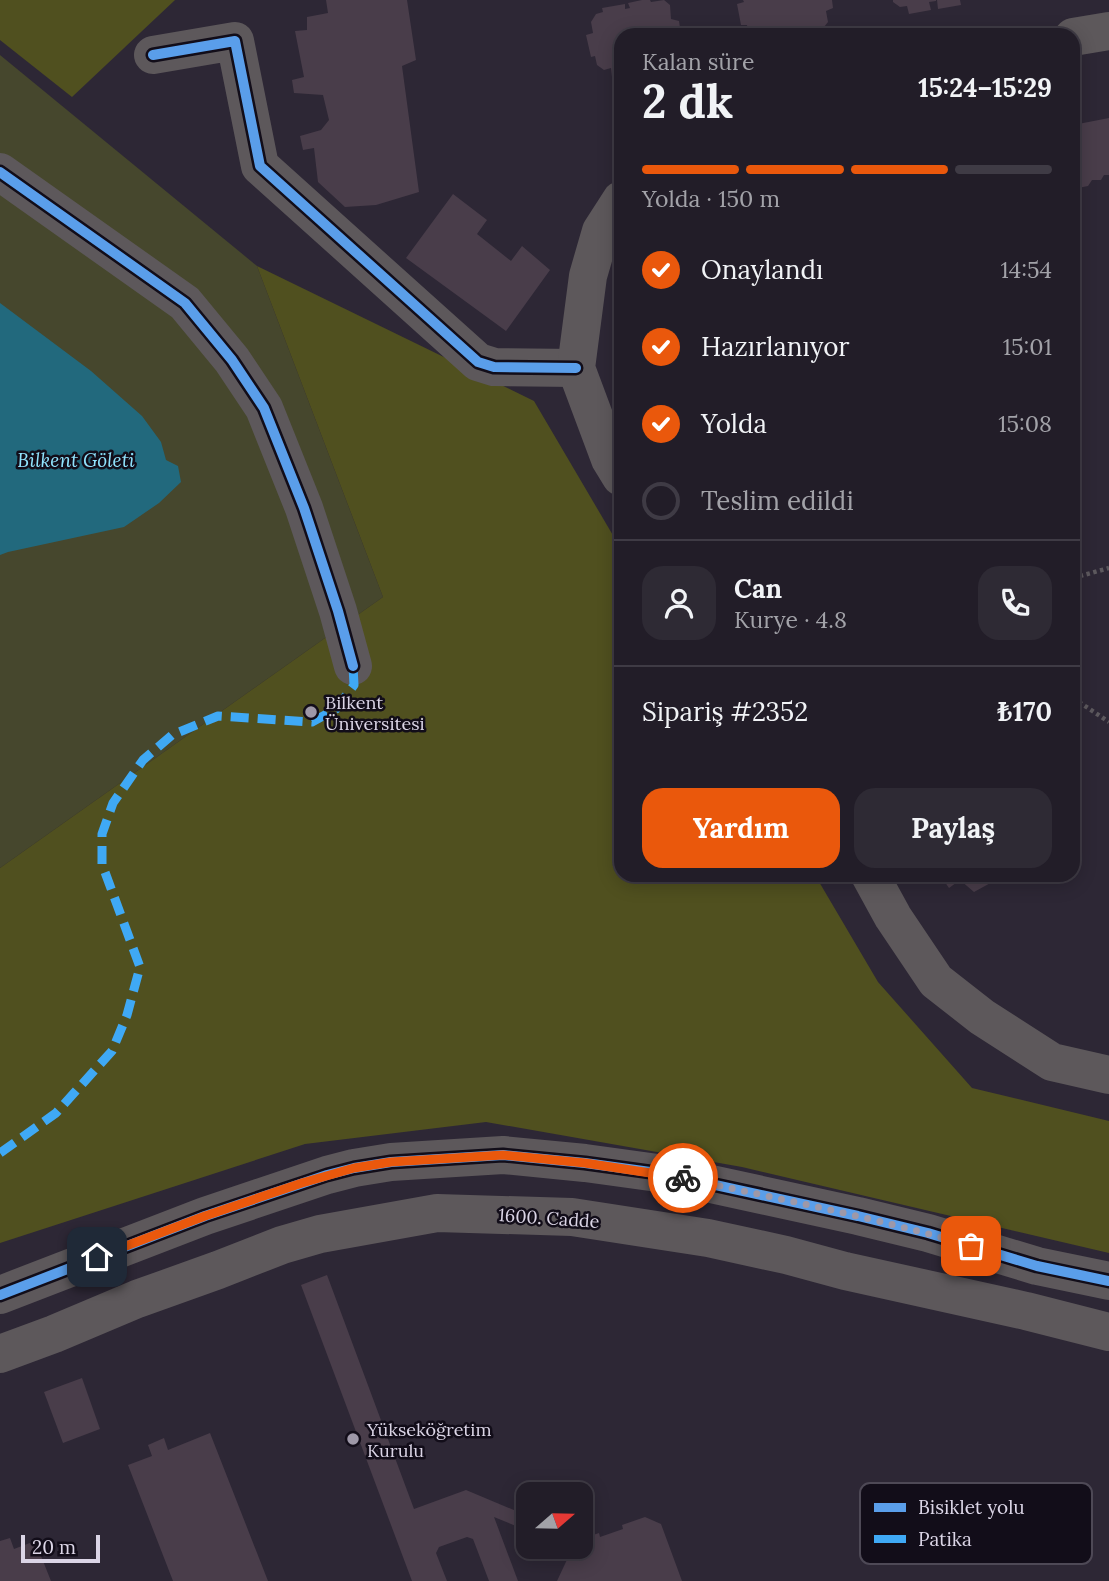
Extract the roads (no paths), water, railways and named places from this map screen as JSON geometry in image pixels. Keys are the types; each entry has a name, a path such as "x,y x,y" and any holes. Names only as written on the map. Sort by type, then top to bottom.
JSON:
{"street":[{"path":"1080,36 1109,31"},
{"path":"153,55 235,41 260,166 478,362 494,367 576,368"},
{"path":"0,172 186,303 232,360 264,408 304,508 353,666"},
{"path":"614,211 601,231 588,276 576,368 614,466"},
{"path":"874,882 893,917 936,981 982,1017 1052,1062 1109,1076"},
{"path":"0,1295 205,1216 327,1175 391,1162 503,1155 665,1174 858,1216 928,1233 1037,1266 1109,1281"},
{"path":"327,1175 345,1229"},
{"name":"1600. Cadde","path":"0,1354 282,1245 320,1234 437,1213 572,1217 734,1244 1109,1332"},
{"path":"35,1280 54,1334"}],"water":[{"name":"Bilkent Göleti","path":"0,303 91,371 142,416 161,442 166,460 178,466 181,482 159,503 124,527 0,555"}],"place":[{"name":"Bilkent Üniversitesi","path":"311,712"},
{"name":"Yükseköğretim Kurulu","path":"353,1439"}]}
